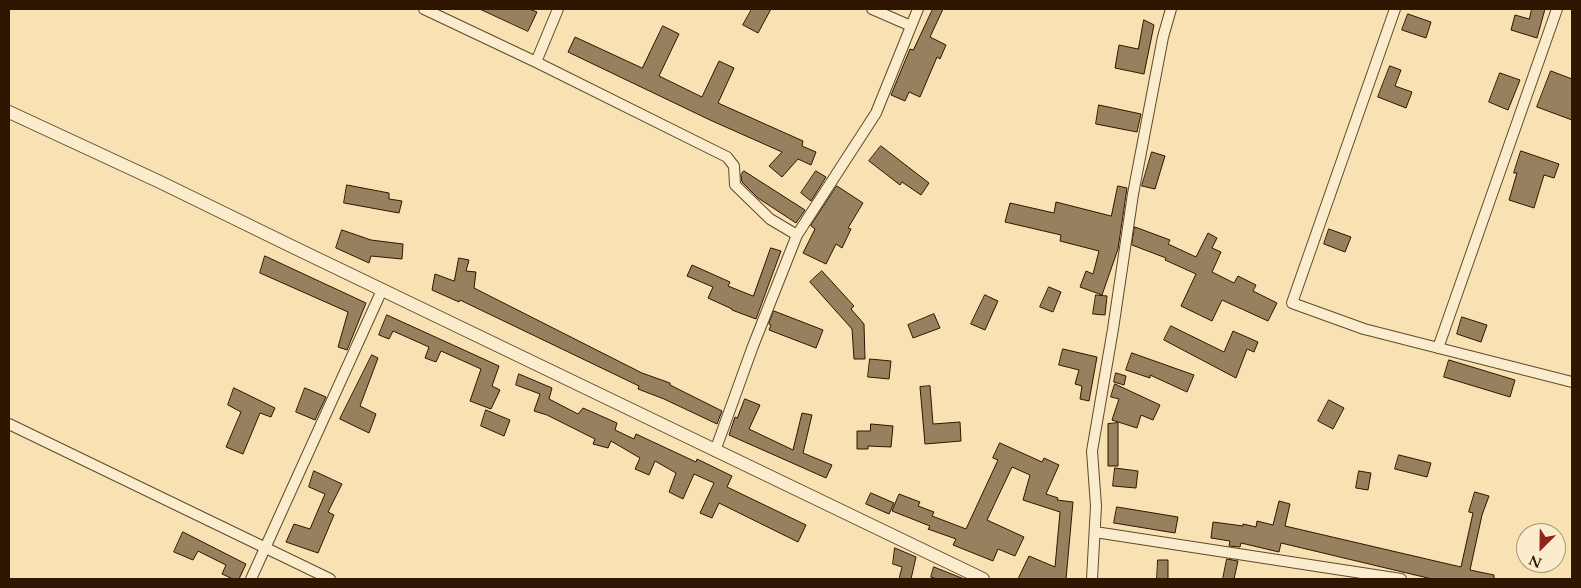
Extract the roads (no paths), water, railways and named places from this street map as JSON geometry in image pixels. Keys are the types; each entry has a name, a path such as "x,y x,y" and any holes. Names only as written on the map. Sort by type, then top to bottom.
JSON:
{"street":[{"path":"424,9 536,62 727,157 734,166 735,185 770,219 797,235"},
{"path":"536,62 558,9"},
{"path":"872,9 911,26"},
{"path":"715,451 753,346 797,235 876,113 918,9"},
{"path":"1092,579 1096,506 1092,452 1133,194 1163,37 1172,9"},
{"path":"1395,9 1292,304 1364,329 1572,382"},
{"path":"1438,348 1557,9"},
{"path":"9,112 160,182 983,579"},
{"path":"252,579 382,290"},
{"path":"9,424 330,579"},
{"path":"1095,532 1400,579"}]}
